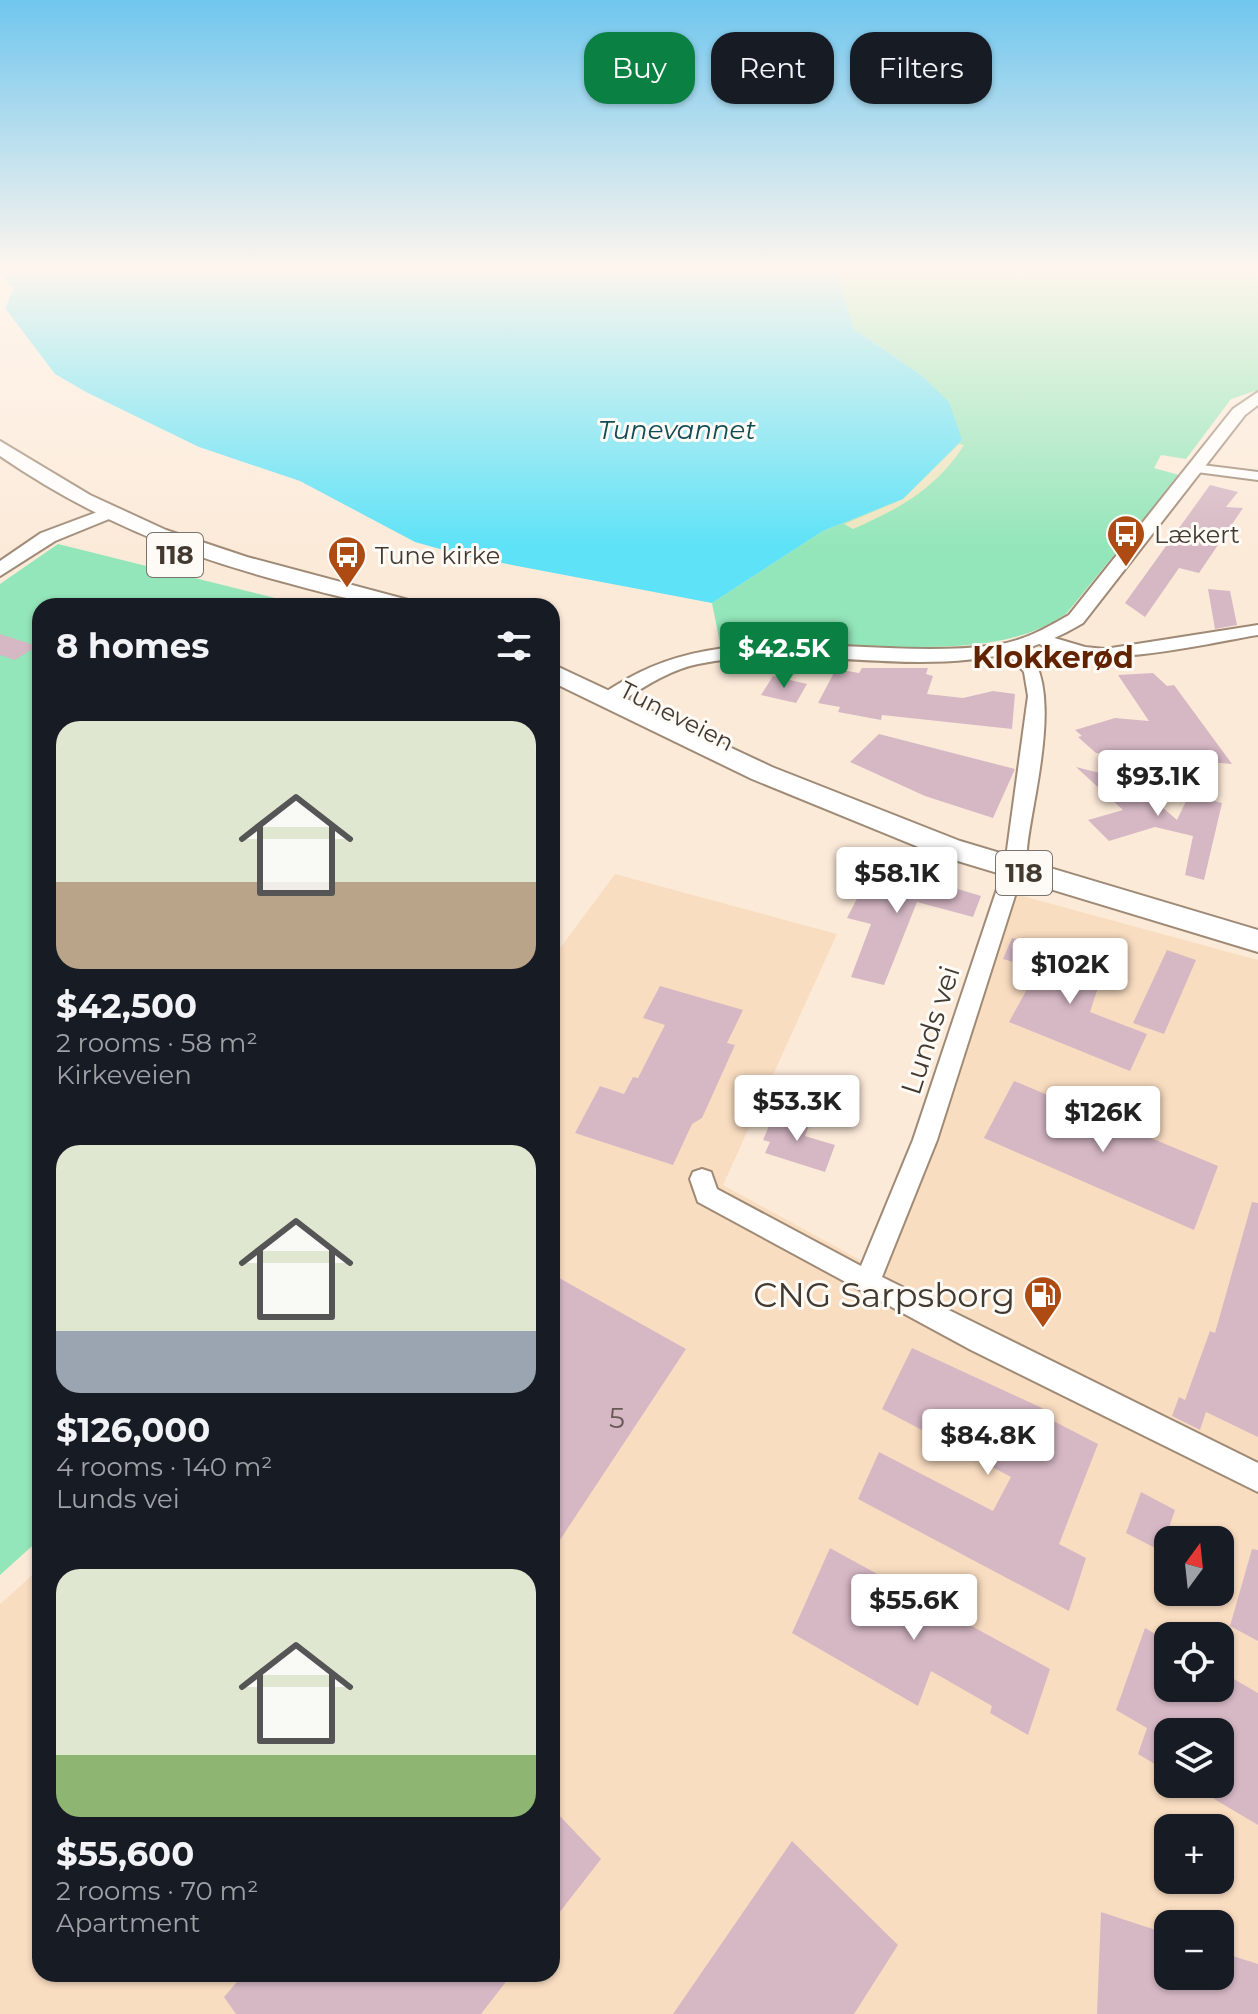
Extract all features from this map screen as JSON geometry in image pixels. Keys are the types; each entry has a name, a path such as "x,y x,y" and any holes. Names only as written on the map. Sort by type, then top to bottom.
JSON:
{"main road":[{"name":"118","path":"0,447 98,517 375,598"},
{"name":"118","path":"0,463 172,554 337,598"},
{"name":"Tuneveien","path":"560,660 762,773 949,848 1258,941"},
{"name":"Tuneveien","path":"560,675 617,694"}],"street":[{"path":"617,694 675,664 715,655 947,654 1011,648 1041,639 1076,619 1239,412 1258,397"},
{"path":"1194,468 1258,476"},
{"path":"0,570 48,537 98,517"},
{"path":"1041,639 1083,652 1105,654 1258,630"},
{"path":"1011,648 1034,675 1037,705 1017,850"},
{"name":"Lunds vei","path":"867,1283 925,1140 1009,883"},
{"path":"702,1179 707,1195 867,1283 1258,1478"}],"shaded area":[{"path":"615,874 837,934 723,1185 873,1267 1008,892 1258,960 1258,2014 0,2014 0,1604 32,1575 32,1982 560,1982 560,948"}],"green space":[{"path":"899,360 1258,360 1258,390 1231,399 1186,459 1161,455 1154,468 1179,475 1066,614 1044,627 971,645 721,648 712,603 823,531 903,499 962,440 921,375"},
{"path":"58,544 275,598 32,598 32,1546 0,1575 0,584"}],"sand":[{"path":"959,444 964,445 953,460 916,496 853,529 844,524 903,499"}],"water":[{"name":"Tunevannet","path":"44,360 899,360 921,375 949,402 962,440 903,499 823,531 712,603 465,556 415,542 300,481 199,447 55,374"}],"building":[{"path":"1210,485 1238,492 1226,507 1243,508 1199,573 1179,568 1145,617 1125,603"},
{"path":"1208,589 1230,591 1237,625 1215,629"},
{"path":"0,634 32,644 32,649 15,660 0,655"},
{"path":"862,668 928,668 926,674 933,676 927,694 963,698 993,691 1015,694 1012,729 882,715 881,720 838,712 840,707 818,703 836,669 859,673"},
{"path":"1153,673 1167,686 1174,685 1232,764 1139,751 1139,756 1096,753 1078,737 1082,736 1075,730 1115,718 1149,721 1118,675"},
{"path":"773,676 807,684 796,703 761,695"},
{"path":"879,734 1015,769 993,818 925,796 850,762"},
{"path":"1076,767 1132,781 1177,820 1189,795 1222,803 1204,880 1185,875 1193,836 1155,827 1109,841 1088,820 1123,810"},
{"path":"875,864 981,896 973,917 917,902 884,985 851,977 871,924 847,918"},
{"path":"1012,938 1105,966 1090,1012 1147,1034 1130,1071 1009,1022 1038,969 1003,959"},
{"path":"1167,950 1196,960 1164,1034 1133,1023"},
{"path":"660,986 743,1010 727,1043 735,1045 702,1118 692,1124 673,1165 575,1133 600,1086 624,1094 633,1077 638,1078 665,1025 643,1018"},
{"path":"1014,1081 1218,1166 1194,1230 984,1138"},
{"path":"775,1112 810,1123 805,1136 835,1145 825,1172 765,1153 770,1142 763,1140"},
{"path":"1252,1202 1258,1203 1258,1437 1206,1412 1200,1430 1172,1416 1179,1397 1185,1400 1210,1331 1215,1333"},
{"path":"560,1278 686,1349 560,1540"},
{"path":"912,1348 1042,1408 1040,1414 1098,1444 1059,1544 1086,1558 1069,1611 858,1499 879,1452 993,1511 1011,1477 882,1409"},
{"path":"1141,1492 1175,1510 1170,1526 1154,1526 1154,1547 1126,1533"},
{"path":"830,1548 1050,1669 1028,1735 990,1713 992,1706 931,1671 918,1706 792,1633"},
{"path":"1252,1549 1258,1550 1258,1641 1234,1628 1234,1622 1231,1622"},
{"path":"1145,1628 1154,1633 1154,1702 1234,1702 1234,1679 1258,1693 1258,1825 1213,1798 1234,1798 1234,1718 1154,1718 1154,1764 1138,1754 1147,1728 1116,1710"},
{"path":"560,1816 601,1859 560,1912"},
{"path":"792,1841 898,1945 854,2014 673,2014"},
{"path":"1101,1912 1154,1929 1154,1990 1234,1990 1234,1956 1258,1964 1258,2014 1097,2014"},
{"path":"237,1982 506,1982 481,2014 236,2014 224,1997"}],"place":[{"name":"Lækert","path":"1126,568"},
{"name":"Tune kirke","path":"347,589"},
{"name":"CNG Sarpsborg","path":"1043,1329"}],"district":[{"name":"Klokkerød","path":"1053,657"}]}
